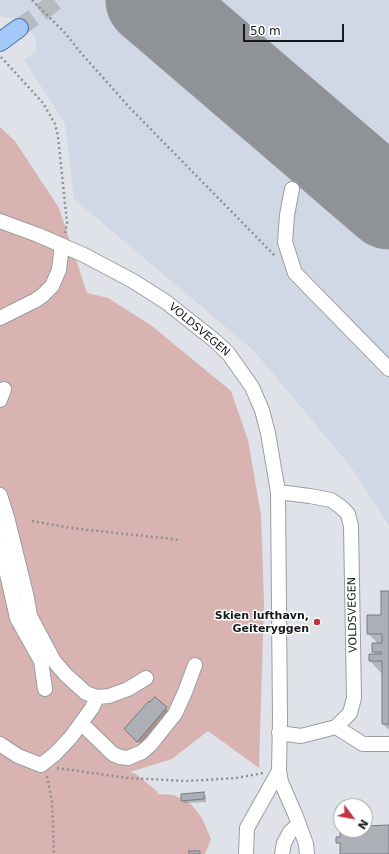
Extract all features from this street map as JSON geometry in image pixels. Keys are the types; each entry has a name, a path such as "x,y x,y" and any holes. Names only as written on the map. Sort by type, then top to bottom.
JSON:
{"main road":[{"path":"0,39 20,28 0,42"}],"street":[{"path":"292,189 287,215 285,242 295,273 389,369"},
{"name":"VOLDSVEGEN","path":"0,221 38,235 101,263 160,298 228,353 252,387 262,410 268,432 278,492 279,770 247,828 246,854"},
{"path":"0,318 36,300 52,286 59,270 62,245"},
{"name":"VOLDSVEGEN","path":"278,492 331,500 348,514 351,526 354,698 350,713 336,727"},
{"path":"0,495 7,517 30,616 43,643 54,661 66,675 86,693 97,697 109,696 128,689 146,678"},
{"path":"0,532 7,517"},
{"path":"0,543 17,618 41,661 46,689"},
{"path":"81,723 113,754 128,758 142,752 151,744 175,714 195,665"},
{"path":"0,744 18,756 41,766 71,737 92,708 97,697"},
{"path":"279,733 302,736 336,727 363,744 389,744"},
{"path":"279,770 281,782 306,844 307,854"},
{"path":"282,854 284,843 290,832 299,824"}],"path":[{"path":"32,0 66,34 80,53 161,140 274,256 295,273"},
{"path":"0,56 43,103 55,124 58,136 67,223 62,245"},
{"path":"32,521 70,528 181,540"},
{"path":"41,766 128,778 187,781 236,778 279,770"},
{"path":"41,766 47,777 52,802 54,854"}],"shaded area":[{"path":"0,0 389,0 389,526 351,467 254,351 74,199 65,123 24,60 37,50 34,35 14,19 0,16"},
{"path":"0,127 15,141 59,208 87,293 108,298 152,326 231,391 248,440 261,515 264,600 259,768 208,731 172,759 130,772 136,774 158,792 157,794 174,795 191,804 202,818 211,839 205,854 0,854"}],"building":[{"path":"381,591 389,591 389,724 382,724 382,661 369,661 369,654 382,654 382,652 372,652 372,643 382,643 382,634 367,634 367,615 381,615"},
{"path":"155,697 167,707 137,742 124,729 149,701 150,702"},
{"path":"204,792 204,799 181,801 181,794"},
{"path":"389,825 389,854 340,854 340,843 336,843 336,838 373,838 373,826"},
{"path":"189,851 200,851 200,854 189,854"}],"runway":[{"path":"151,0 389,204"}],"tunnel":[{"path":"19,28 58,0"}],"place":[{"name":"Skien lufthavn, Geiteryggen","path":"317,622"}]}
